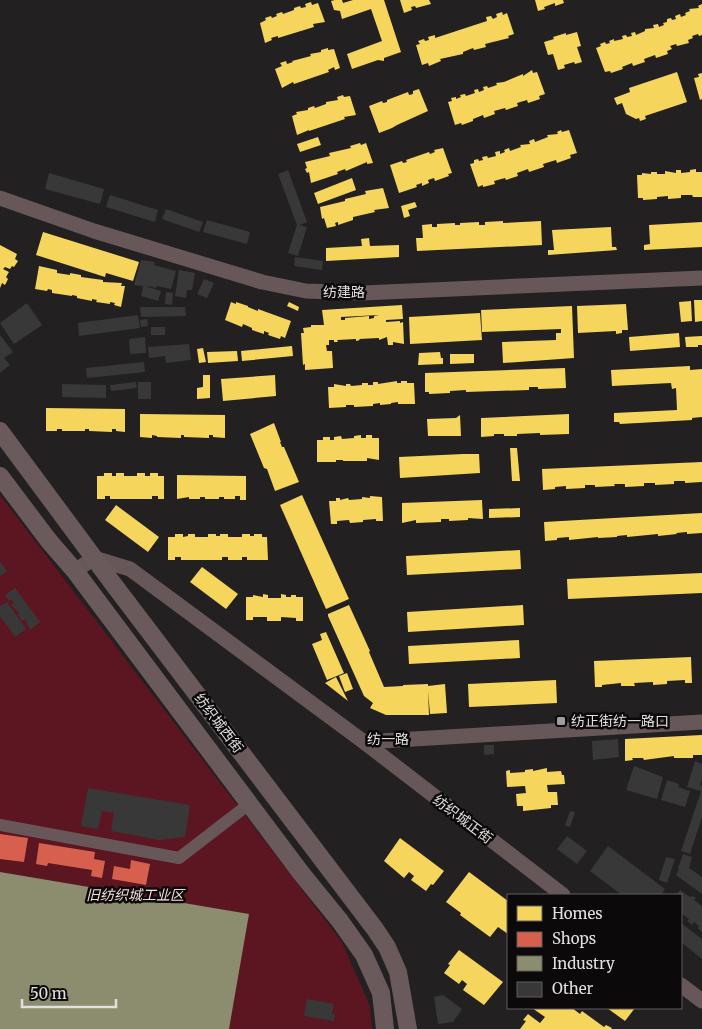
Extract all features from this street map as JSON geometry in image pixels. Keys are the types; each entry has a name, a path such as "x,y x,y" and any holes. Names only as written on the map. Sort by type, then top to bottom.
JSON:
{"main road":[{"name":"纺织城西街","path":"0,431 375,929 387,947 398,972 408,1029"},
{"name":"纺织城西街","path":"0,476 75,571 364,955 380,993 386,1029"}],"street":[{"name":"纺建路","path":"0,198 94,230 262,282 306,291 363,293 702,278"},
{"path":"75,571 94,558"},
{"name":"纺一路","path":"94,558 130,569 364,742 702,722"},
{"name":"纺织城正街","path":"364,742 562,894"},
{"path":"0,826 179,858 249,804"},
{"path":"682,986 702,1001"}],"green space":[{"name":"旧纺织城工业区","path":"0,495 342,942 370,1006 372,1029 0,1029"}],"building: Homes":[{"path":"342,0 343,3 353,0 384,0 401,52 384,58 384,61 378,60 352,69 347,54 382,41 371,9 342,19 340,11 334,10 331,1"},
{"path":"400,0 429,0 431,4 416,8 415,6 411,7 412,10 404,13"},
{"path":"535,0 563,0 564,3 555,6 555,3 538,11"},
{"path":"311,2 312,5 318,3 325,22 313,24 314,27 278,38 278,36 271,38 272,40 265,43 260,23 266,20 265,18 271,16 272,18 277,16 276,14 282,12 283,14 300,6 301,8 306,7 305,4"},
{"path":"702,4 702,35 692,36 693,38 688,40 689,43 670,46 672,49 667,51 668,54 656,58 655,55 644,59 645,62 633,66 632,63 622,67 623,69 611,73 610,71 605,72 596,48 601,46 600,44 610,43 609,41 614,39 614,41 623,39 622,36 626,35 627,37 632,36 631,33 635,32 636,35 645,31 645,29 654,28 653,25 658,24 659,27 667,22 667,19 676,19 675,16 680,14 681,17 686,15 685,13 690,11 689,9 699,8 698,6"},
{"path":"502,12 503,15 507,13 514,34 508,36 509,38 485,44 486,47 474,50 473,48 463,52 463,54 440,59 441,61 429,66 428,63 422,65 416,45 420,44 418,41 429,40 428,37 435,35 435,38 487,21 486,17 491,16 493,19 497,17 496,14"},
{"path":"577,32 581,46 577,47 582,62 564,65 565,68 558,70 553,54 548,55 544,42 566,33 566,35"},
{"path":"328,48 328,50 334,49 340,68 335,70 334,67 328,70 329,72 294,84 293,82 282,88 275,69 282,66 280,63 286,61 287,64"},
{"path":"532,70 533,73 537,72 545,94 539,96 540,99 528,103 527,100 517,103 518,106 494,111 495,114 484,118 483,115 462,125 461,123 455,125 448,102 452,101 451,98 456,97 456,99 461,97 460,95 465,94 466,96 475,93 474,90 478,89 479,92 484,90 483,87 487,86 488,88 497,85 496,83 504,82 523,74 523,76"},
{"path":"677,72 687,102 645,116 646,119 640,121 639,118 636,119 626,114 622,103 617,105 614,98 630,92 629,88"},
{"path":"702,73 702,99 700,100 694,78 699,77 698,74"},
{"path":"419,89 428,111 379,133 369,106 382,101 383,103 387,102 387,100 408,92 409,95 413,94 413,91"},
{"path":"343,95 344,97 350,96 356,115 344,117 345,119 297,135 292,116 297,114 296,112 338,100 337,97"},
{"path":"561,130 562,132 569,130 577,153 570,155 571,158 557,163 556,160 543,164 544,167 529,172 528,169 517,173 518,176 494,181 495,184 478,187 470,164 474,163 474,160 478,159 479,161 483,160 482,157 496,156 495,152 500,151 500,154 509,148 510,151 521,147 520,145 530,144 529,141 534,139 535,142 548,137 547,135 558,134 557,132"},
{"path":"318,137 321,145 300,152 297,144"},
{"path":"360,143 361,145 366,143 373,163 367,164 367,162 346,171 345,169 337,172 338,174 311,183 309,172 307,173 305,169 307,168 305,162 330,156 329,153 351,148 350,146"},
{"path":"443,148 452,173 435,181 434,178 428,180 429,183 422,186 422,183 416,185 417,187 399,193 390,165 402,161 403,163 407,162 406,160 429,152 430,154 435,152 434,150"},
{"path":"696,169 696,172 702,172 702,197 681,195 681,198 668,199 668,196 643,200 643,198 638,198 637,175 642,175 642,173 651,174 651,172 665,174 665,171 676,173 676,170 681,170 681,173"},
{"path":"352,178 356,190 318,204 314,193"},
{"path":"383,188 389,208 374,210 375,212 353,217 353,220 338,225 338,222 335,223 336,226 327,228 324,218 322,219 320,207 366,194 365,191"},
{"path":"415,202 417,207 408,210 410,216 404,218 401,206"},
{"path":"503,221 503,223 541,221 542,245 417,251 416,238 423,238 422,225 432,224 432,227 437,227 437,224 455,223 455,225 460,225 460,223 479,222 479,225 485,225 485,222"},
{"path":"702,222 702,247 644,250 644,245 650,244 649,225"},
{"path":"611,227 612,247 616,247 617,250 548,255 548,250 554,250 552,230"},
{"path":"43,232 139,262 133,281 106,273 105,277 36,255"},
{"path":"369,238 370,246 399,245 399,257 326,261 326,248 362,246 361,239"},
{"path":"0,245 17,254 15,259 18,261 14,267 12,266 10,269 5,267 3,269 9,272 6,277 8,279 5,285 2,283 0,288"},
{"path":"39,266 57,270 57,273 70,275 70,273 81,275 81,277 103,280 103,282 122,283 121,286 125,286 121,307 114,305 115,303 96,302 97,300 92,299 92,301 72,295 52,293 52,290 48,289 47,291 35,289"},
{"path":"694,300 702,300 702,321 695,322"},
{"path":"691,301 692,321 681,322 679,302"},
{"path":"231,302 236,304 236,302 291,321 285,338 281,336 280,339 268,335 269,333 264,331 264,334 252,330 252,328 243,324 242,327 225,320"},
{"path":"289,302 299,307 298,311 287,306"},
{"path":"626,304 628,330 622,330 622,333 616,334 616,331 578,333 577,306"},
{"path":"402,305 403,319 386,320 386,322 403,322 404,344 393,342 393,345 388,345 387,337 379,340 379,338 359,339 356,341 356,339 337,340 338,342 334,342 334,340 329,340 329,345 326,345 327,351 332,351 333,368 305,370 301,333 304,333 303,328 311,327 311,325 324,325 322,310","holes":["379,315 374,316 374,318 369,319 369,316 341,320 341,317"]},
{"path":"572,306 574,358 503,363 502,342 556,340 556,333 561,333 561,329 482,332 481,310"},
{"path":"480,313 482,340 410,344 409,317"},
{"path":"679,333 680,347 630,351 629,337"},
{"path":"702,336 702,345 686,347 685,337"},
{"path":"292,346 293,356 242,361 241,351"},
{"path":"203,348 206,362 199,363 197,349"},
{"path":"237,351 238,361 208,363 207,352"},
{"path":"440,352 443,364 418,365 419,353"},
{"path":"450,354 474,354 474,363 450,364"},
{"path":"690,366 690,370 702,369 702,417 692,418 692,420 620,424 619,422 614,422 614,413 677,410 676,388 672,389 671,383 612,386 611,370"},
{"path":"565,368 566,388 538,389 538,387 529,387 529,390 466,392 466,390 429,394 429,392 425,392 425,373"},
{"path":"203,375 210,375 210,398 197,399 197,388 203,387"},
{"path":"275,375 276,396 223,401 221,379"},
{"path":"397,381 397,383 407,381 407,383 414,383 415,404 398,404 398,402 380,405 380,403 373,404 373,406 354,407 354,405 346,405 346,407 329,408 328,387 334,387 334,384 346,386 346,384 350,384 351,386 368,383 368,385 373,385 373,382 378,382 378,384"},
{"path":"46,408 125,409 125,432 116,431 116,429 112,429 112,432 89,431 89,429 85,429 85,431 62,431 62,429 57,429 57,431 46,431"},
{"path":"140,414 225,415 225,438 213,437 213,435 209,435 209,438 184,437 184,435 181,435 181,438 152,435 152,438 140,437"},
{"path":"569,414 569,434 540,435 540,433 504,436 504,434 494,434 494,436 481,437 481,418"},
{"path":"460,415 461,436 428,436 427,419 456,418"},
{"path":"274,423 282,447 284,447 299,482 275,491 267,469 264,468 250,434"},
{"path":"361,435 361,438 366,438 366,435 372,435 372,438 379,438 379,460 367,458 367,461 336,460 336,462 317,462 317,440 323,440 323,437 330,437 330,440 334,440 334,437 341,436 342,439"},
{"path":"510,448 517,448 520,481 512,481"},
{"path":"479,454 480,473 400,478 399,457"},
{"path":"702,462 702,482 685,483 685,481 674,481 674,484 655,485 655,483 644,483 644,486 625,487 625,484 595,487 595,485 585,485 585,488 566,489 566,486 543,490 542,469"},
{"path":"104,473 112,473 112,476 116,476 116,473 124,473 124,476 137,476 137,473 145,473 145,476 150,476 150,473 158,473 158,476 164,476 164,499 152,496 152,499 110,499 110,496 105,496 105,499 97,499 97,476 104,476"},
{"path":"177,475 246,476 246,500 240,500 240,496 235,496 235,499 219,497 219,499 205,499 205,497 200,497 200,499 189,499 189,497 177,499"},
{"path":"302,495 349,599 326,609 280,505"},
{"path":"370,496 382,497 383,521 376,521 376,519 350,523 349,520 337,521 337,524 331,524 329,501 336,501 336,498 340,498 340,500 348,498 349,500 362,499 362,497 370,498"},
{"path":"482,500 483,519 468,518 468,520 449,521 449,519 441,519 441,522 416,523 416,520 402,523 402,503"},
{"path":"116,505 159,537 148,552 105,520"},
{"path":"520,508 520,517 489,518 489,509"},
{"path":"702,513 702,533 687,534 687,532 658,536 658,534 627,537 627,535 569,540 569,537 545,541 544,522"},
{"path":"175,534 183,534 183,537 188,536 188,534 195,534 195,537 208,537 208,534 220,536 220,534 228,534 228,537 242,537 242,534 254,536 254,534 262,534 262,537 267,537 268,560 247,560 247,557 242,557 242,560 228,560 228,557 222,557 222,560 181,560 181,557 175,557 175,560 168,560 168,537 175,537"},
{"path":"520,550 521,569 407,575 406,556"},
{"path":"202,567 238,594 226,609 190,582"},
{"path":"702,573 702,593 568,599 567,579"},
{"path":"263,594 268,595 268,598 281,598 281,594 286,595 286,597 296,595 296,597 303,597 303,621 296,621 296,618 281,617 281,621 267,621 267,617 253,617 253,620 246,620 246,597 253,597 253,595 263,597"},
{"path":"349,605 384,687 445,684 447,713 430,714 428,691 429,715 386,715 370,708 373,703 364,696 328,616 328,614"},
{"path":"523,605 524,625 408,632 407,612"},
{"path":"326,632 344,673 327,680 312,644 322,640 320,634"},
{"path":"519,640 520,658 409,664 408,646"},
{"path":"691,657 692,683 685,683 685,680 667,681 667,684 653,685 653,682 634,683 635,686 621,686 621,683 595,687 594,661"},
{"path":"347,673 353,689 345,692 339,676"},
{"path":"336,677 348,701 325,683"},
{"path":"556,680 557,703 469,707 468,684"},
{"path":"702,735 702,755 693,755 693,758 674,758 674,756 644,760 643,758 632,758 633,760 625,761 625,739"},
{"path":"547,768 547,772 561,771 562,775 564,775 565,784 547,785 548,792 557,792 558,805 551,805 551,808 523,811 523,806 517,806 516,794 526,793 525,786 507,787 506,771 510,770 510,773 525,772 525,770 533,769 533,771"},
{"path":"400,838 444,871 426,891 411,880 414,876 409,872 404,878 384,861"},
{"path":"469,872 507,900 507,933 498,927 490,937 446,902"},
{"path":"459,950 503,982 484,1005 463,990 467,984 462,980 459,984 444,973 450,965 448,964"},
{"path":"533,1009 573,1009 580,1014 582,1011 604,1027 606,1025 612,1028 520,1029 526,1021 523,1020 528,1014 540,1023 545,1017"},
{"path":"608,1009 634,1009 625,1021"}],"building: Shops":[{"path":"0,834 28,838 24,862 0,859"},
{"path":"39,843 95,852 94,859 105,861 102,878 91,876 92,870 48,863 47,866 36,864"},
{"path":"131,860 150,864 146,885 112,879 114,866 130,869"}],"building: Industry":[{"path":"0,872 249,914 229,1029 0,1029"}],"building: Other":[{"path":"288,170 307,222 299,225 307,227 298,256 288,253 297,225 278,174"},
{"path":"49,173 104,189 100,204 45,189"},
{"path":"110,195 158,210 155,222 106,207"},
{"path":"166,209 203,222 199,232 162,219"},
{"path":"207,220 250,232 247,244 203,232"},
{"path":"295,257 323,261 322,270 294,266"},
{"path":"141,260 155,262 154,265 176,271 171,289 157,286 156,288 148,287 161,291 158,301 141,296 143,286 134,285"},
{"path":"179,270 195,273 192,290 187,290 186,298 175,296"},
{"path":"204,279 214,283 207,298 197,294"},
{"path":"166,292 173,293 172,305 165,304"},
{"path":"27,303 42,325 14,344 0,323"},
{"path":"140,307 185,307 186,316 141,317"},
{"path":"138,315 140,328 79,336 78,323"},
{"path":"147,319 148,326 141,327 140,320"},
{"path":"151,327 165,327 165,335 151,335"},
{"path":"0,335 13,352 4,358 10,365 0,373"},
{"path":"145,337 146,353 130,354 129,339"},
{"path":"189,344 191,360 166,363 165,356 149,358 148,347"},
{"path":"144,362 145,372 87,378 86,368"},
{"path":"136,382 137,388 111,391 110,385"},
{"path":"138,382 151,382 151,399 138,399"},
{"path":"62,384 106,385 106,398 62,397"},
{"path":"0,562 7,571 0,576"},
{"path":"15,588 40,622 30,630 25,619 22,621 18,615 20,614 11,605 14,603 11,599 9,601 5,595"},
{"path":"7,602 26,629 15,637 0,616 0,606"},
{"path":"618,739 619,757 593,760 592,741"},
{"path":"484,745 494,745 494,754 484,755"},
{"path":"695,761 702,764 700,785 702,786 702,817 690,854 681,851 701,791 687,787"},
{"path":"634,766 663,777 657,799 626,790"},
{"path":"667,780 679,784 678,787 690,791 685,807 661,800"},
{"path":"88,788 190,805 185,837 159,840 111,831 114,813 102,811 98,829 81,826"},
{"path":"570,811 575,812 570,827 565,825"},
{"path":"567,836 587,851 577,864 557,849"},
{"path":"608,846 665,889 662,894 621,894 590,871"},
{"path":"683,854 692,857 689,868 702,877 702,894 676,875"},
{"path":"666,857 675,859 667,883 659,880"},
{"path":"680,890 690,897 696,898 694,900 702,906 702,932 698,928 699,926 694,922 692,925 687,921 689,919 682,914 682,894 677,894"},
{"path":"682,924 702,939 702,959 682,943"},
{"path":"443,995 462,1009 453,1022 438,1024 434,997"},
{"path":"307,999 334,1004 332,1014 335,1014 334,1021 304,1016"}],"place":[{"name":"纺正街纺一路口","path":"561,721"}]}
